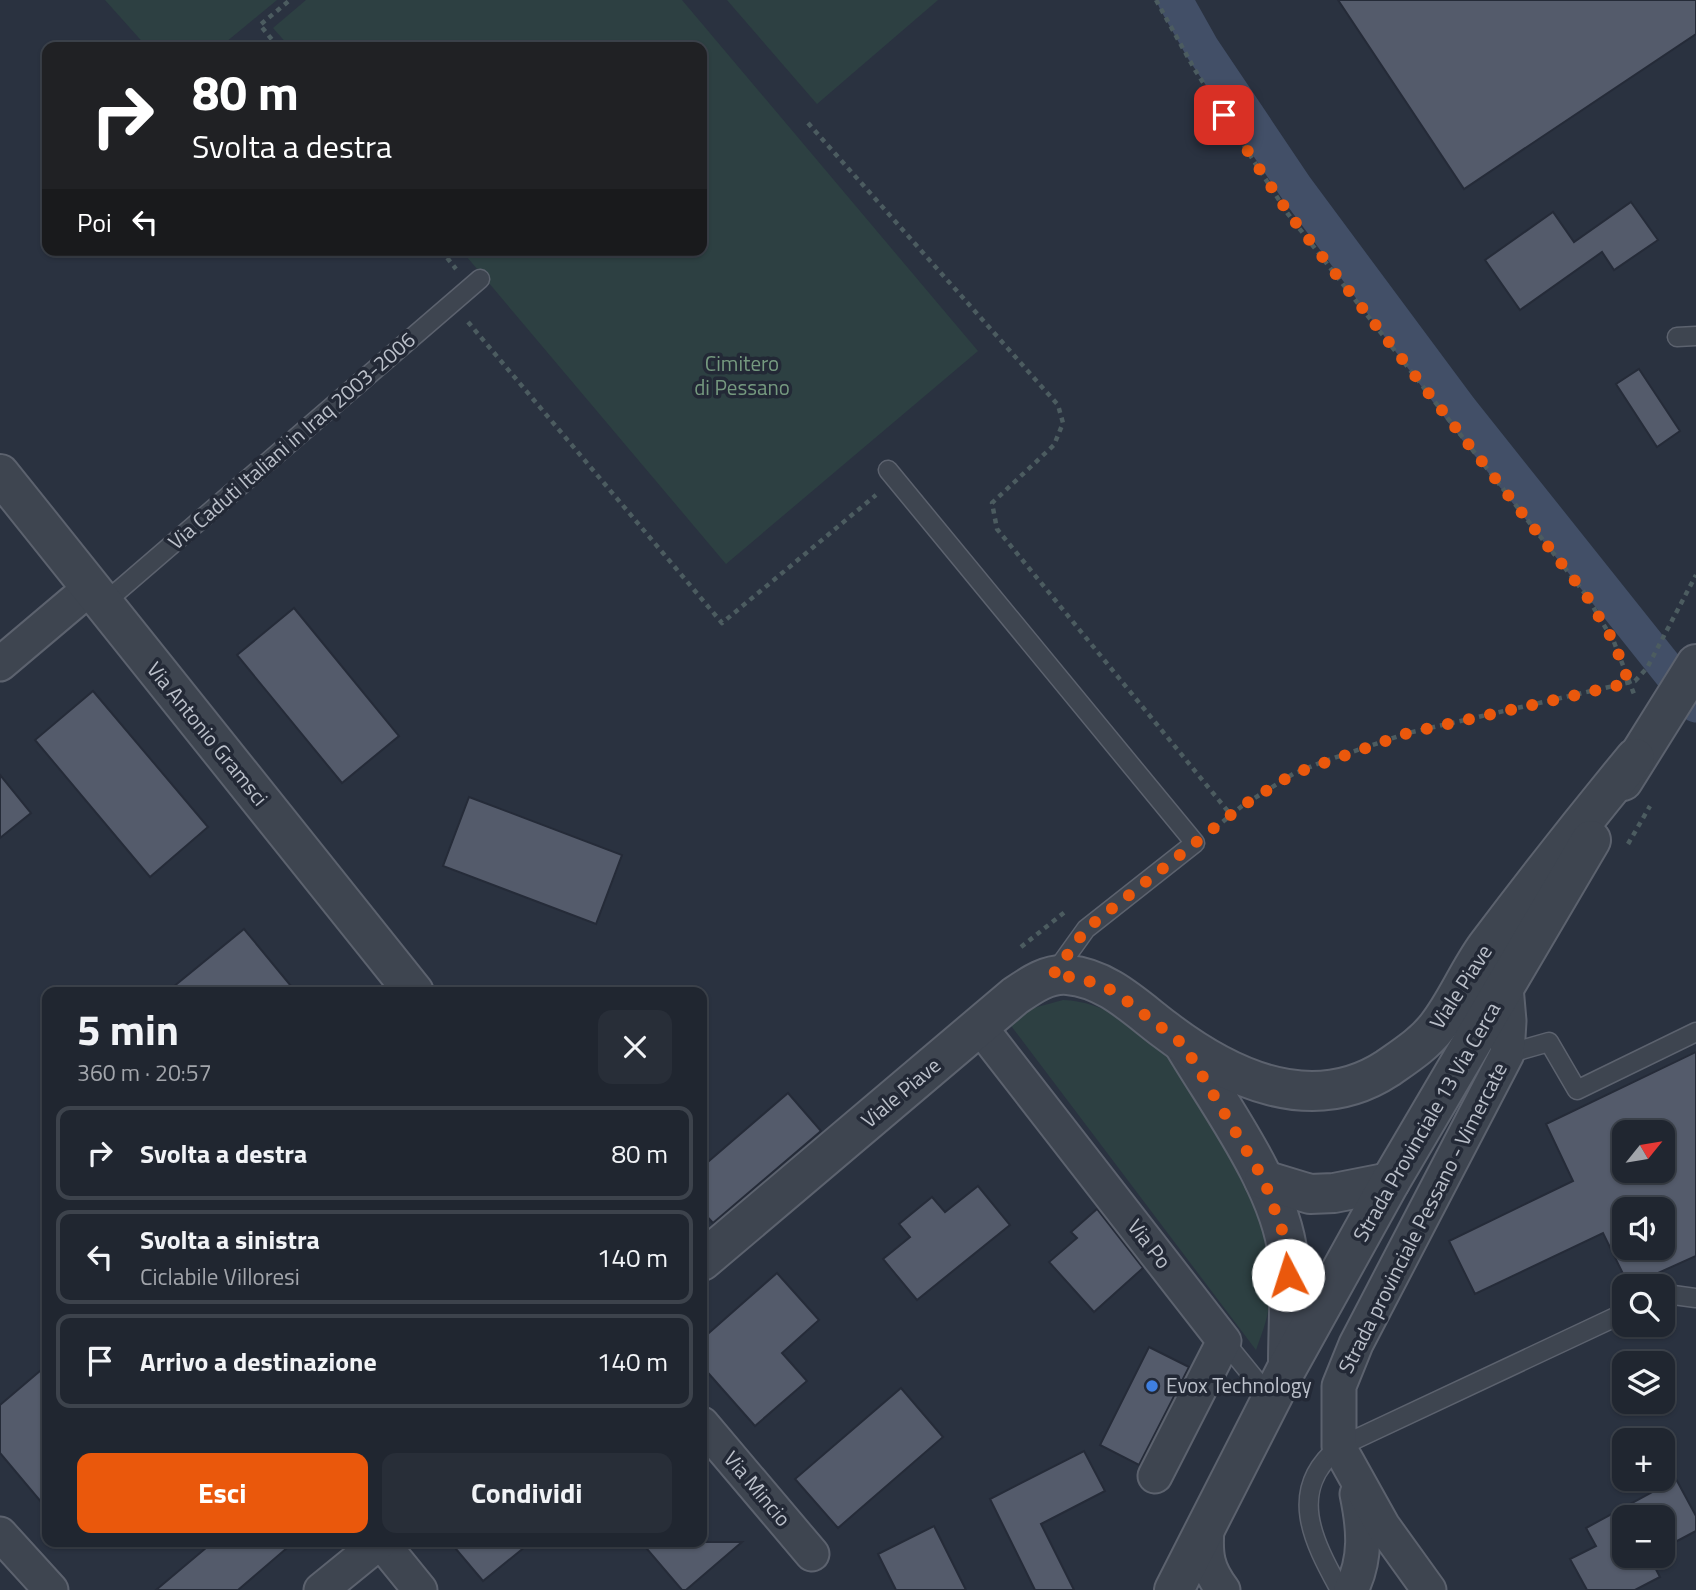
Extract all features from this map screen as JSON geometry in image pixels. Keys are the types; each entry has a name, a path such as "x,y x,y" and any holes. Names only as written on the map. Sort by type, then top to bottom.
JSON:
{"street":[{"name":"Via Antonio Gramsci","path":"0,474 410,987"},
{"path":"0,664 49,623 96,596"},
{"name":"Strada Provinciale 13 Via Cerca","path":"1174,1590 1280,1384 1390,1182 1573,873 1635,758 1696,664"},
{"name":"Viale Piave","path":"707,1257 1015,996 1034,983 1052,976 1078,977 1114,991 1184,1045 1255,1082 1284,1090 1310,1093 1338,1089 1364,1081 1385,1070 1438,1027 1473,965 1551,860 1635,758"},
{"name":"Strada provinciale Pessano - Vimercate","path":"1429,1590 1383,1526 1339,1447 1339,1386 1341,1376 1507,1054 1509,1021 1506,987"},
{"name":"Via Po","path":"980,1027 1224,1341"},
{"name":"Viale Piave","path":"1184,1045 1264,1180 1282,1227 1288,1256 1280,1384"},
{"path":"1264,1180 1310,1194 1334,1193 1390,1182"},
{"path":"1155,1476 1224,1341"},
{"name":"Via Mincio","path":"707,1429 812,1554"},
{"path":"1351,1590 1362,1558 1364,1531 1354,1478"},
{"path":"1207,1529 1205,1556 1210,1573 1223,1590"},
{"path":"0,1534 51,1590"},
{"path":"321,1590 374,1547"},
{"path":"384,1547 420,1590"}],"lane":[{"name":"Via Caduti Italiani in Iraq 2003-2006","path":"96,596 480,279"},
{"path":"1677,337 1696,336"},
{"path":"892,475 1195,843 1086,929 1052,976"},
{"path":"1507,1054 1549,1042 1577,1090 1696,1032"},
{"path":"1675,1295 1696,1298"},
{"path":"1340,1590 1319,1552 1311,1530 1308,1510 1313,1477 1325,1458 1339,1447 1612,1320"},
{"path":"1224,1341 1280,1384"}],"path":[{"path":"274,42 260,25 290,0"},
{"path":"1156,0 1195,70 1289,214 1586,595 1614,642 1629,683"},
{"path":"808,123 1058,405 1063,423 1054,446 992,503 997,529 1231,815"},
{"path":"452,303 722,623 892,475"},
{"path":"1195,843 1231,815 1293,774 1408,733 1629,683 1640,678 1696,575"},
{"path":"1018,950 1070,907"}],"green space":[{"path":"105,0 277,0 226,42 143,42"},
{"name":"Cimitero di Pessano","path":"306,0 682,0 978,351 726,564 466,256 707,256 707,42 286,42 273,28"},
{"path":"727,0 938,0 817,104"},
{"path":"1063,1000 1096,1006 1126,1021 1154,1043 1178,1070 1219,1131 1271,1241 1270,1301 1256,1350 1009,1023 1030,1009"}],"building":[{"path":"1338,0 1696,0 1696,34 1464,189"},
{"path":"1631,202 1658,240 1614,270 1602,252 1520,310 1485,260 1553,212 1574,242"},
{"path":"1639,369 1680,431 1657,447 1616,384"},
{"path":"294,608 399,736 342,783 237,655"},
{"path":"93,691 208,827 150,877 35,740"},
{"path":"0,775 31,813 0,838"},
{"path":"469,797 622,855 596,924 443,866"},
{"path":"244,929 292,987 173,987"},
{"path":"1696,1052 1696,1256 1656,1274 1623,1274 1616,1260 1675,1260 1675,1197 1612,1197 1612,1251 1603,1233 1475,1294 1449,1241 1573,1181 1546,1124"},
{"path":"788,1093 821,1131 713,1223 707,1216 707,1163"},
{"path":"978,1186 1010,1225 917,1300 883,1259 910,1237 899,1224 932,1197 945,1212"},
{"path":"1097,1209 1143,1268 1094,1312 1049,1262 1077,1238 1071,1232"},
{"path":"777,1273 819,1320 782,1353 807,1381 755,1426 707,1372 707,1335"},
{"path":"1149,1347 1189,1367 1139,1465 1100,1445"},
{"path":"42,1369 42,1503 0,1453 0,1405"},
{"path":"901,1388 943,1437 838,1528 795,1479"},
{"path":"1084,1451 1105,1491 1041,1524 1074,1590 1035,1590 990,1499"},
{"path":"1675,1480 1696,1516 1696,1531 1675,1542 1675,1505 1628,1505 1654,1491 1675,1491"},
{"path":"1612,1514 1612,1568 1655,1568 1660,1577 1635,1590 1587,1590 1570,1559 1596,1546 1586,1528"},
{"path":"934,1526 966,1590 896,1590 878,1554"},
{"path":"707,1542 742,1542 686,1590 682,1590 645,1547 707,1547"},
{"path":"207,1547 288,1547 238,1590 156,1590"},
{"path":"454,1547 525,1547 483,1581"}],"waterway":[{"path":"1175,0 1202,48 1296,188 1460,409 1696,705"}],"place":[{"name":"Evox Technology","path":"1152,1386"}],"route":[{"path":"1224,115 1289,214 1586,595 1614,642 1629,683 1408,733 1293,774 1242,806 1086,929 1052,976 1078,977 1114,991 1184,1045 1264,1180 1286,1241 1288,1275"}]}
